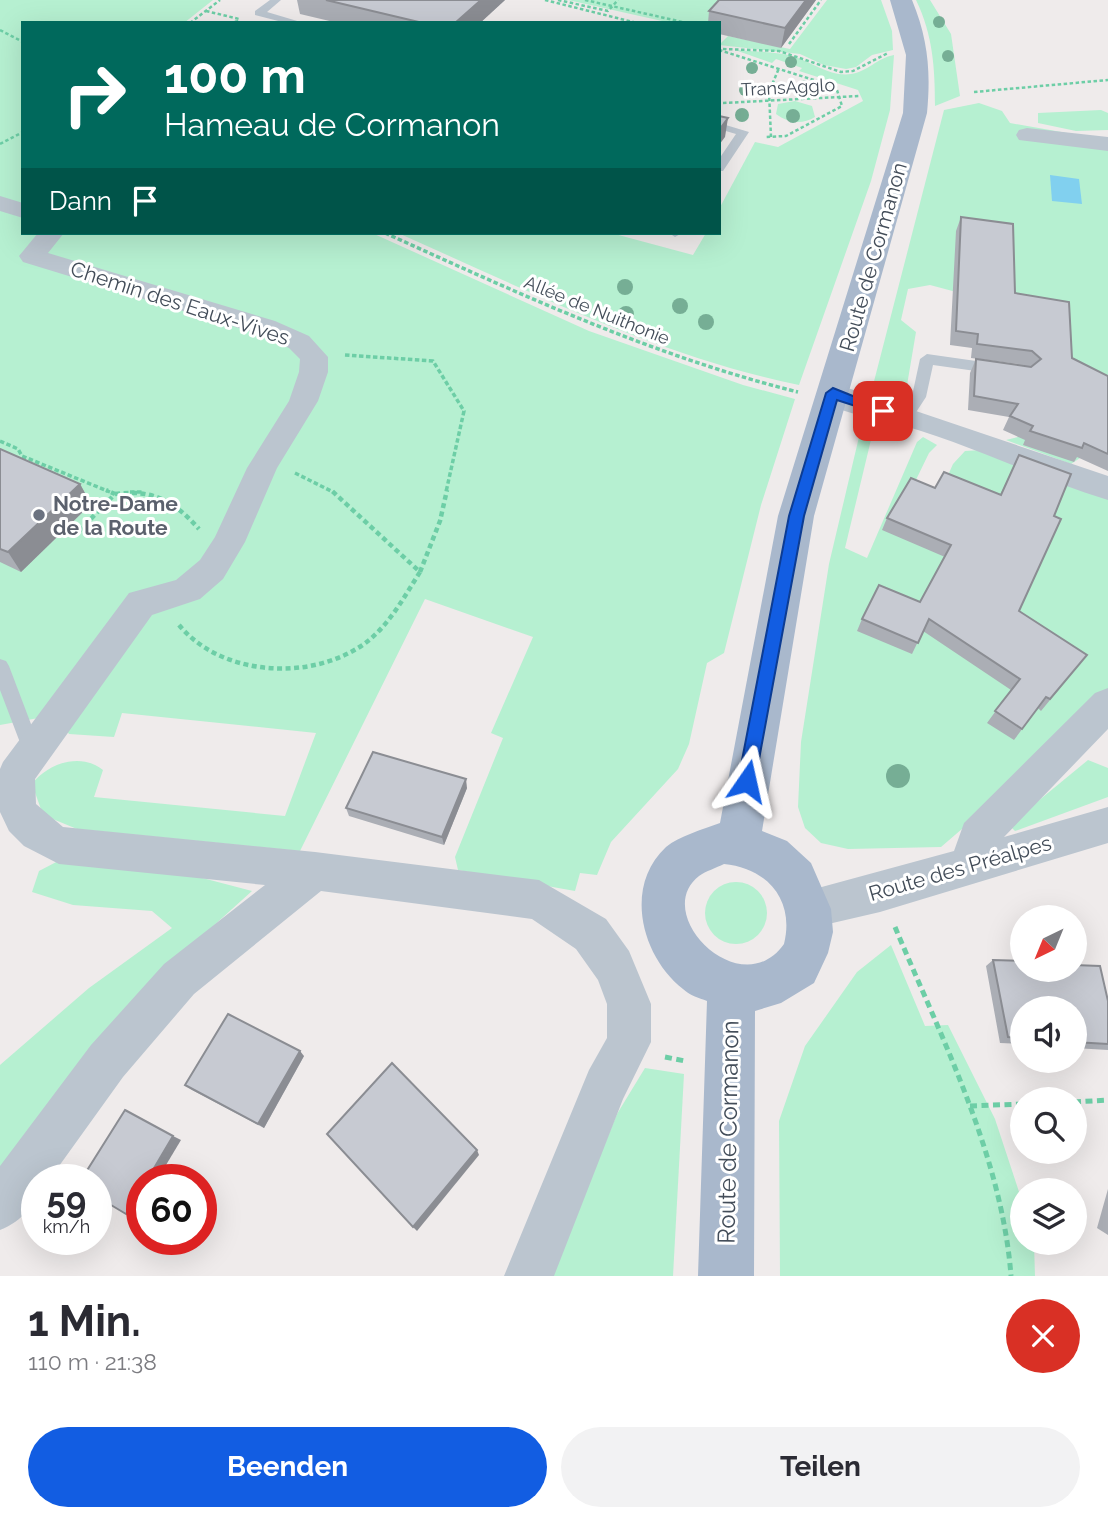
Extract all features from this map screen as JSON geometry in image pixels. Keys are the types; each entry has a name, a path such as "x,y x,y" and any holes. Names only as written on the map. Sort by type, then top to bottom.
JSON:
{"main road":[{"name":"Route de Cormanon","path":"739,843 747,781 819,393 915,113 920,57 915,31 901,0"},
{"path":"721,843 739,843 764,851 790,870 801,884 811,908 810,938 799,964 779,980 758,988 731,988 700,976 679,957 664,928 662,902 666,883 678,863 698,849 721,843"},
{"name":"Route de Cormanon","path":"726,1276 731,988"}],"street":[{"path":"1027,135 1108,144"},
{"path":"0,202 21,210"},
{"name":"Chemin des Eaux-Vives","path":"49,235 32,256 265,327 299,342 314,357 315,370 304,397 264,466 225,546 200,582 165,599 141,603 18,774 12,793 23,818 42,837 60,845 315,871 539,901 592,934 614,967 629,1004 629,1042 605,1086 529,1276"},
{"path":"819,393 906,416 1108,488"},
{"path":"971,866 978,836 1108,704"},
{"name":"Route des Préalpes","path":"811,908 890,889 1108,825"},
{"path":"0,1206 107,1061 179,979 315,871"}],"lane":[{"path":"276,0 259,13 291,21"},
{"path":"721,126 743,132 721,165"},
{"path":"906,416 919,397 927,359 1014,371"},
{"path":"0,666 33,752"}],"path":[{"path":"193,21 220,0"},
{"path":"545,0 626,21"},
{"path":"558,0 612,6 678,21"},
{"path":"612,6 618,0"},
{"path":"789,44 821,0"},
{"path":"573,15 584,3"},
{"path":"206,11 242,20"},
{"path":"599,21 604,15"},
{"path":"0,30 21,41"},
{"path":"721,49 784,53 833,71 847,72 859,69 875,57 898,52"},
{"path":"721,49 836,87 842,106 786,136 771,137 743,132"},
{"path":"771,137 769,92 779,68"},
{"path":"974,92 1108,80"},
{"name":"TransAgglo","path":"721,104 859,96"},
{"path":"0,144 21,133"},
{"name":"Allée de Nuithonie","path":"389,235 594,327 713,371 819,393"},
{"path":"165,599 182,630 206,652 241,667 286,667 341,658 366,643 389,618 420,572 440,521 464,411 433,361 408,357 314,357"},
{"path":"0,442 18,449 22,456 115,494 139,489 159,494 184,511 206,538 225,546"},
{"path":"264,466 305,476 329,488 420,572"},
{"path":"79,531 115,494"},
{"path":"890,889 895,933 970,1106 1008,1235 1011,1276"},
{"path":"1087,1101 1108,1100"},
{"path":"970,1106 1010,1104"}],"green space":[{"path":"0,0 213,0 187,21 21,21 21,235 376,235 589,331 743,385 795,399 761,505 724,653 707,663 689,744 678,769 611,842 597,875 580,873 575,891 458,870 455,857 503,738 491,733 533,637 425,599 300,851 77,829 43,815 32,784 47,770 65,762 85,762 103,770 94,797 285,816 316,733 122,713 114,737 69,734 55,715 0,725"},
{"path":"568,0 733,0 716,21 662,21"},
{"path":"827,0 881,0 892,31 893,50 872,55 856,67 846,69 824,65 800,54 721,45 721,43 728,36 790,49"},
{"path":"916,0 930,0 951,34 960,96 935,106 932,52"},
{"path":"735,50 788,55 829,72 843,74 857,73 894,55 890,110 871,181 799,385 747,373 645,339 545,299 402,235 618,235 693,255 705,235 721,235 721,205 755,142 778,147 863,101 858,90 799,71 802,68 776,59 772,63"},
{"path":"795,101 812,106 815,117 795,122 776,114 778,104"},
{"path":"979,103 1002,111 1010,123 1067,133 1108,150 1108,417 1080,458 1071,464 1006,440 1034,433 1057,319 930,285 908,289 901,320 916,332 905,397 893,401 871,393 944,110"},
{"path":"1101,110 1108,113 1108,130 1076,131 1038,123 1038,113"},
{"path":"876,419 845,548 867,558 917,442 923,437 937,445 929,453 912,488 937,500 953,464 965,451 982,450 1108,498 1108,689 1069,737 941,847 848,849 821,843 805,828 798,807 801,742 829,564 863,420"},
{"path":"1088,760 1108,768 1108,797 1015,831 1009,825"},
{"path":"62,859 191,875 252,891 160,974 0,1170 0,1065 89,988 172,928 152,911 73,905 32,892 39,871"},
{"path":"736,882 758,891 767,913 758,935 736,944 714,935 705,913 714,891"},
{"path":"891,945 925,1026 948,1025 995,1119 1014,1178 1010,1178 1010,1255 1034,1255 1035,1276 780,1276 779,1121 805,1046 857,972"},
{"path":"645,1068 684,1074 673,1276 551,1276 617,1114"}],"water":[{"path":"1050,175 1079,179 1082,204 1052,201"}],"building":[{"path":"326,0 481,0 457,21 415,21"},
{"path":"719,0 806,0 785,28 709,11"},
{"path":"721,116 728,118 721,127"},
{"path":"961,217 1013,224 1015,293 1069,302 1072,358 1108,376 1108,454 1084,443 1082,448 1030,431 1033,426 1010,416 1018,404 974,396 976,359 1031,367 1041,359 1032,351 977,344 978,334 956,331"},
{"path":"0,449 80,484 8,552 0,549"},
{"path":"1019,455 1071,474 1054,516 1061,519 1019,611 1087,655 1050,699 1046,697 1022,729 995,711 1020,679 929,619 918,643 862,619 879,585 920,602 951,545 887,518 911,478 935,488 944,472 1001,495"},
{"path":"373,752 466,779 442,837 346,808"},
{"path":"993,960 1010,961 1010,982 1087,982 1087,966 1100,966 1108,1001 1108,1044 1087,1043 1087,996 1010,996 1008,1037"},
{"path":"228,1014 300,1051 258,1124 185,1085"},
{"path":"392,1063 477,1150 413,1227 327,1134"},
{"path":"125,1110 173,1136 156,1164 126,1164 126,1214 112,1206 112,1164 91,1164"}],"place":[{"name":"Notre-Dame de la Route","path":"39,515"}],"route":[{"path":"747,781 796,516 833,393 883,411"}]}
